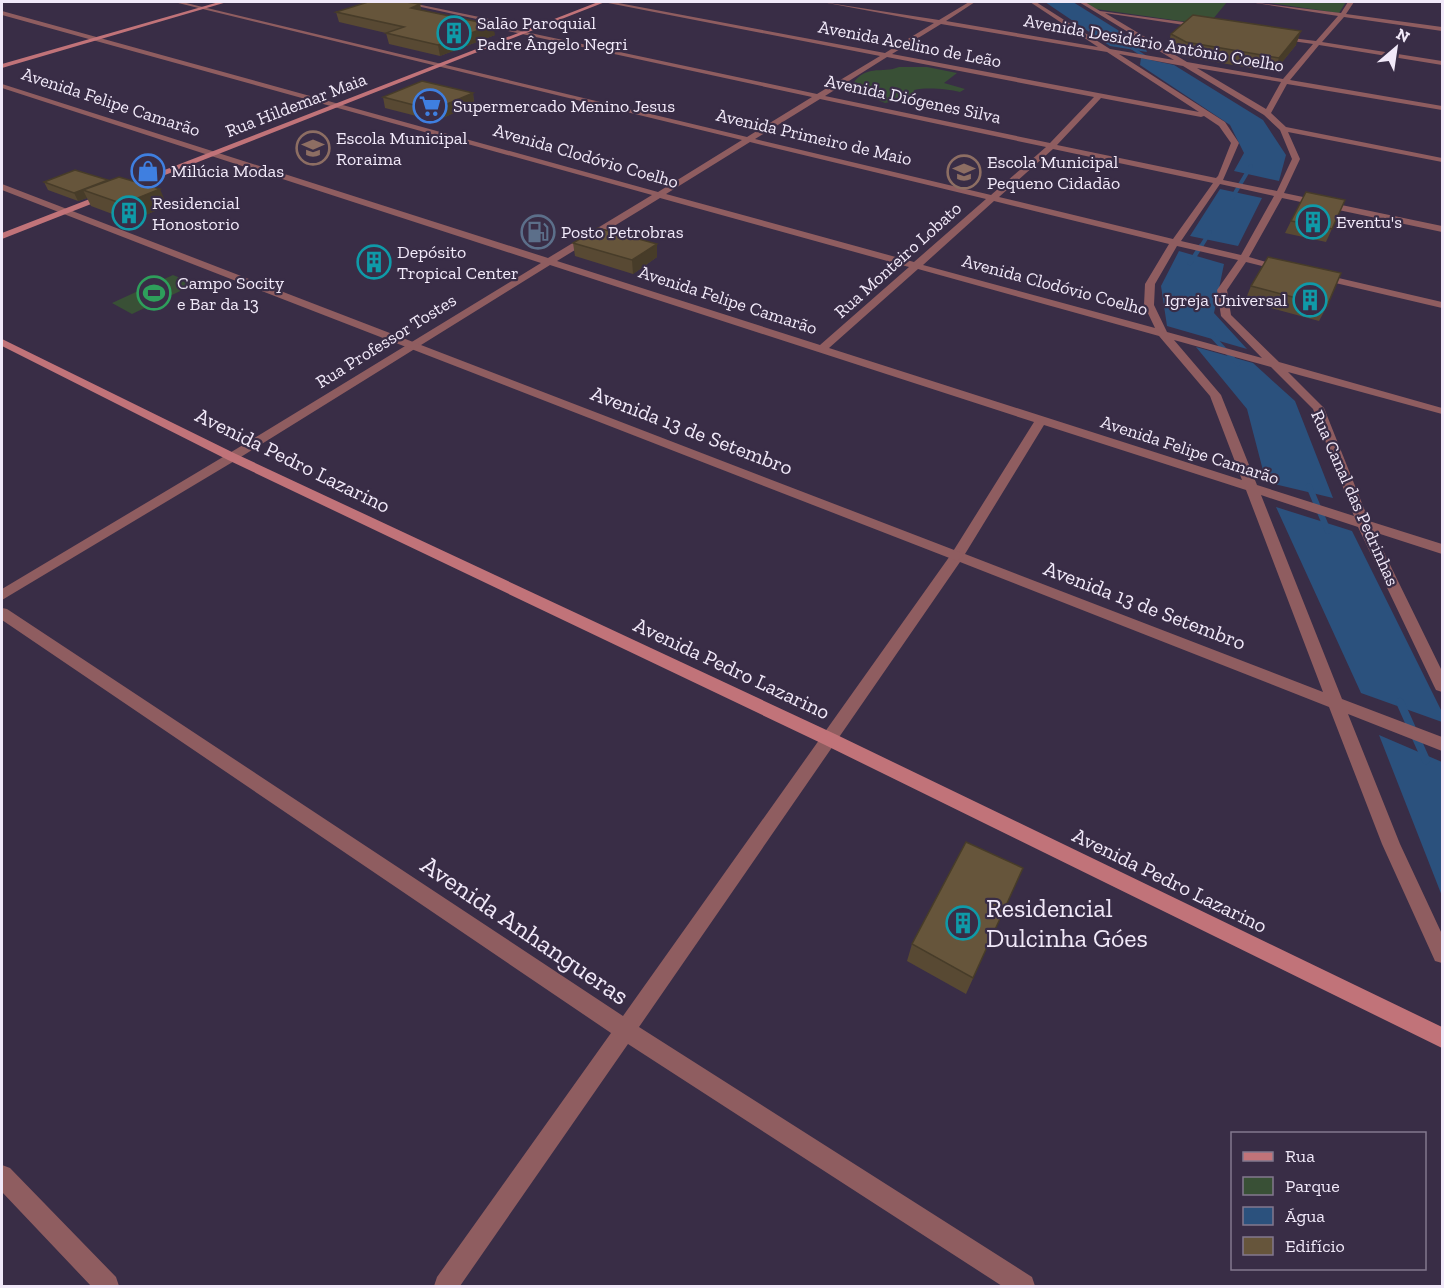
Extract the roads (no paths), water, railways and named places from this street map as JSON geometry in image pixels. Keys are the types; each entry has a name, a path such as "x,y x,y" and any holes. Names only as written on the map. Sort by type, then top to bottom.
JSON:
{"main road":[{"path":"2,66 225,2"},
{"name":"Rua Hildemar Maia","path":"2,236 604,2"},
{"name":"Avenida Pedro Lazarino","path":"2,342 232,457 829,739 1443,1038"}],"street":[{"name":"Avenida Primeiro de Maio","path":"177,2 1292,270"},
{"name":"Avenida Acelino de Leão","path":"604,2 1208,116"},
{"name":"Avenida Desidério Antônio Coelho","path":"825,2 1443,108"},
{"name":"Rua Professor Tostes","path":"2,595 232,457 972,2"},
{"path":"1032,2 1222,124 1235,143 1220,179 1175,242 1150,284 1149,305 1162,333 1215,395 1334,704 1391,844 1443,954"},
{"name":"Rua Canal das Pedrinhas","path":"1082,2 1267,113 1283,129 1296,159 1245,259 1222,291 1226,316 1318,408 1364,525 1443,686"},
{"path":"1252,2 1443,29"},
{"path":"1267,113 1286,80 1351,2"},
{"name":"Avenida Diógenes Silva","path":"399,4 412,4 676,59 823,94"},
{"name":"Avenida Diógenes Silva","path":"399,4 520,33 1054,143 1443,229"},
{"path":"1094,9 1207,27"},
{"name":"Avenida Clodóvio Coelho","path":"2,13 1275,364"},
{"path":"1273,37 1443,63"},
{"path":"667,63 676,59"},
{"name":"Avenida Felipe Camarão","path":"2,86 822,349 1041,422 1443,549"},
{"name":"Rua Monteiro Lobato","path":"822,349 1054,143 1099,96"},
{"path":"1283,129 1443,160"},
{"name":"Avenida 13 de Setembro","path":"2,187 1441,744"},
{"name":"Avenida Diógenes Silva","path":"1281,192 1443,223"},
{"path":"1303,273 1443,305"},
{"path":"1275,364 1443,411"},
{"path":"446,1287 957,555 1041,422"},
{"name":"Avenida Anhangueras","path":"2,613 625,1030 1023,1287"},
{"path":"2,1176 107,1287"}],"water":[{"path":"1045,2 1073,2 1145,47 1147,52 1110,46"},
{"path":"1141,58 1174,65 1263,120 1286,155 1279,181 1234,171 1244,153 1230,125 1140,65"},
{"path":"1220,189 1262,198 1238,246 1190,236"},
{"path":"1179,251 1224,264 1214,313 1247,349 1167,326 1161,286"},
{"path":"1196,347 1253,363 1295,401 1333,498 1266,482 1247,409"},
{"path":"1276,507 1352,531 1442,712 1442,722 1361,693"},
{"path":"1379,735 1442,762 1442,896"}],"waterway":[{"path":"1129,46 1150,60"},
{"path":"1232,198 1251,166"},
{"path":"1200,248 1210,232"},
{"path":"1190,263 1201,246"},
{"path":"1211,335 1238,364"},
{"path":"1309,486 1328,531"},
{"path":"1400,702 1426,760"}],"place":[{"name":"Salão Paroquial Padre Ângelo Negri","path":"454,33"},
{"name":"Supermercado Menino Jesus","path":"430,106"},
{"name":"Escola Municipal Roraima","path":"313,148"},
{"name":"Milúcia Modas","path":"148,171"},
{"name":"Escola Municipal Pequeno Cidadão","path":"964,172"},
{"name":"Residencial Honostorio","path":"129,213"},
{"name":"Eventu's","path":"1313,222"},
{"name":"Posto Petrobras","path":"538,232"},
{"name":"Depósito Tropical Center","path":"374,262"},
{"name":"Campo Socity e Bar da 13","path":"154,293"},
{"name":"Igreja Universal","path":"1310,300"},
{"name":"Residencial Dulcinha Góes","path":"963,923"}]}
